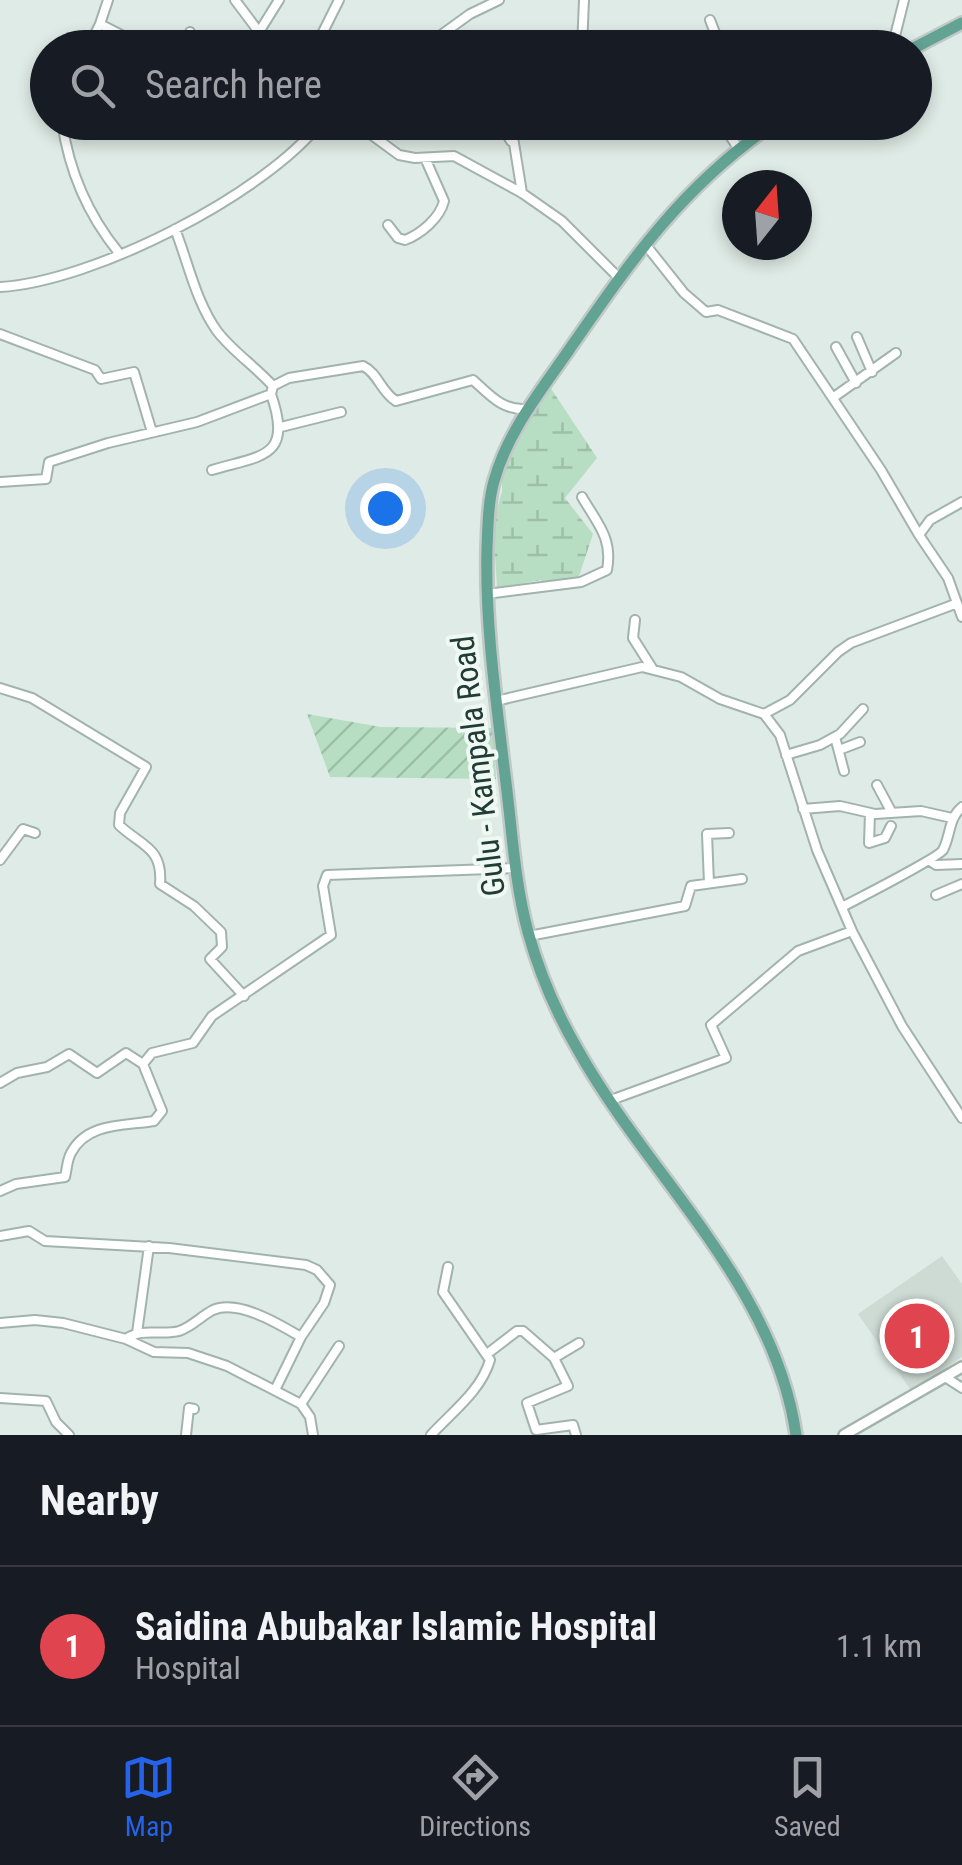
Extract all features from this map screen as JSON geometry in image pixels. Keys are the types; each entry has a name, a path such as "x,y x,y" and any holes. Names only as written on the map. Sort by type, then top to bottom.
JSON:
{"main road":[{"path":"932,39 962,23"},
{"name":"Gulu - Kampala Road","path":"750,140 700,182 644,244 509,438 492,486 487,594 514,868 529,936 577,1049 721,1259 758,1320 787,1388 796,1435"}],"street":[{"path":"97,30 108,0"},
{"path":"235,0 258,30"},
{"path":"260,30 279,0"},
{"path":"325,30 339,0"},
{"path":"465,0 470,14"},
{"path":"448,30 499,0"},
{"path":"583,30 584,0"},
{"path":"896,30 904,0"},
{"path":"710,20 714,30"},
{"path":"100,24 112,30"},
{"path":"66,140 83,196 119,253"},
{"path":"0,287 49,280 175,229 247,189 282,164 304,140"},
{"path":"379,140 400,155 454,156 522,193 562,221 618,278"},
{"path":"510,140 513,145"},
{"path":"513,140 522,193"},
{"path":"733,140 738,148"},
{"path":"388,225 398,238 405,240 429,224 443,208 444,201 425,158"},
{"path":"175,229 210,320 220,335 258,368 272,390 280,427 267,454 212,470"},
{"path":"644,244 684,293 706,312 718,310 793,339 948,578 962,617"},
{"path":"0,334 95,370 102,379 134,372 152,432"},
{"path":"856,337 872,372"},
{"path":"836,347 856,383"},
{"path":"834,397 896,354"},
{"path":"0,482 46,479 48,462 197,422 272,390 289,378 363,366 396,400 473,380 495,401 516,410 528,408"},
{"path":"280,427 341,412"},
{"path":"487,594 581,582 607,570 608,537 582,497"},
{"path":"918,534 930,520 962,502"},
{"path":"764,714 790,700 851,644 955,604"},
{"path":"635,620 632,638 652,668"},
{"path":"496,701 642,667 681,677 720,698 764,714 780,735 817,850 852,931 902,1026 961,1116"},
{"path":"0,688 32,698 146,767 120,814 119,825 149,845 162,870 160,884 194,906 221,932 222,946 210,959 244,996"},
{"path":"786,755 836,737 863,709"},
{"path":"836,737 844,771"},
{"path":"838,750 860,742"},
{"path":"878,784 891,811"},
{"path":"803,809 840,806 870,812 921,811 952,818"},
{"path":"844,906 898,875 930,862 943,851 952,818 962,806"},
{"path":"870,812 869,843 886,836 891,826"},
{"path":"0,860 23,829 35,834"},
{"path":"708,883 706,834 729,833"},
{"path":"886,836 897,841"},
{"path":"930,862 962,864"},
{"path":"143,1064 152,1053 193,1042 212,1016 331,935 323,886 327,876 514,868"},
{"path":"529,936 685,906 690,886 742,879"},
{"path":"936,895 962,884"},
{"path":"611,1100 725,1059 711,1025 798,951 852,931"},
{"path":"0,1083 17,1073 47,1068 70,1054 93,1073 122,1054 143,1064 161,1108 158,1118 106,1126 81,1139 70,1153 65,1177 16,1184 0,1191"},
{"path":"0,1236 28,1231 45,1241 149,1246 293,1263 317,1270 330,1285 275,1390"},
{"path":"137,1333 149,1246"},
{"path":"431,1435 462,1404 490,1360 443,1292 448,1266"},
{"path":"126,1339 137,1333 180,1331 210,1311 225,1307 256,1315 301,1337"},
{"path":"0,1324 48,1321 126,1339 154,1352 188,1353 228,1366 301,1404 310,1417 312,1435"},
{"path":"487,1354 519,1331 528,1333 554,1358 568,1386 528,1401 530,1418 536,1430 573,1425 576,1435"},
{"path":"554,1358 579,1342"},
{"path":"301,1404 338,1346"},
{"path":"844,1435 962,1367"},
{"path":"945,1377 962,1388"},
{"path":"0,1398 46,1401 56,1422 69,1435"},
{"path":"186,1435 189,1408 194,1409"}],"shaded area":[{"path":"942,1256 962,1284 962,1357 912,1392 858,1314"}],"green space":[{"path":"548,384 597,458 565,498 593,534 578,579 544,584 541,580 497,588 493,524 502,491 502,470 518,431"},
{"path":"307,714 381,727 494,728 496,779 330,777"}],"place":[{"name":"Saidina Abubakar Islamic Hospital","path":"917,1336"}]}
